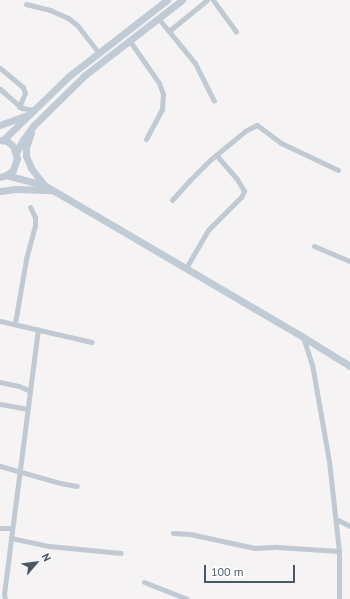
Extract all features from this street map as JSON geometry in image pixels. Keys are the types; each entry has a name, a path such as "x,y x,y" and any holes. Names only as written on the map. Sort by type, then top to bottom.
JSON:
{"main road":[{"path":"42,184 17,156 10,144 1,140 69,76 167,0"},
{"path":"3,176 13,170 23,140 34,125 85,75 182,0"},
{"path":"0,125 32,111"},
{"path":"34,125 26,147 26,156 31,168 42,184"},
{"path":"3,176 42,184 53,190 350,366"},
{"path":"0,191 16,189 53,190"}],"street":[{"path":"169,31 207,0"},
{"path":"212,0 236,32"},
{"path":"26,4 50,10 68,18 77,25 98,52"},
{"path":"158,18 195,63 214,101"},
{"path":"129,40 158,83 163,94 162,108 146,139"},
{"path":"0,68 24,87 25,92 19,107"},
{"path":"0,89 19,107 32,111"},
{"path":"172,200 216,155 245,131 257,125 281,143 338,170"},
{"path":"186,268 208,230 241,197 244,191 237,179 216,155"},
{"path":"15,324 26,259 35,225 35,217 30,207"},
{"path":"314,246 350,261"},
{"path":"0,321 92,342"},
{"path":"3,596 38,329"},
{"path":"303,337 312,364 336,519 339,551 339,599"},
{"path":"0,382 19,386 30,391"},
{"path":"0,404 28,410"},
{"path":"0,466 20,470 53,482 77,486"},
{"path":"336,519 350,526"},
{"path":"0,528 12,528"},
{"path":"173,533 190,534 255,548 277,546 339,551"},
{"path":"11,538 49,546 121,553"},
{"path":"144,582 187,599"}]}
